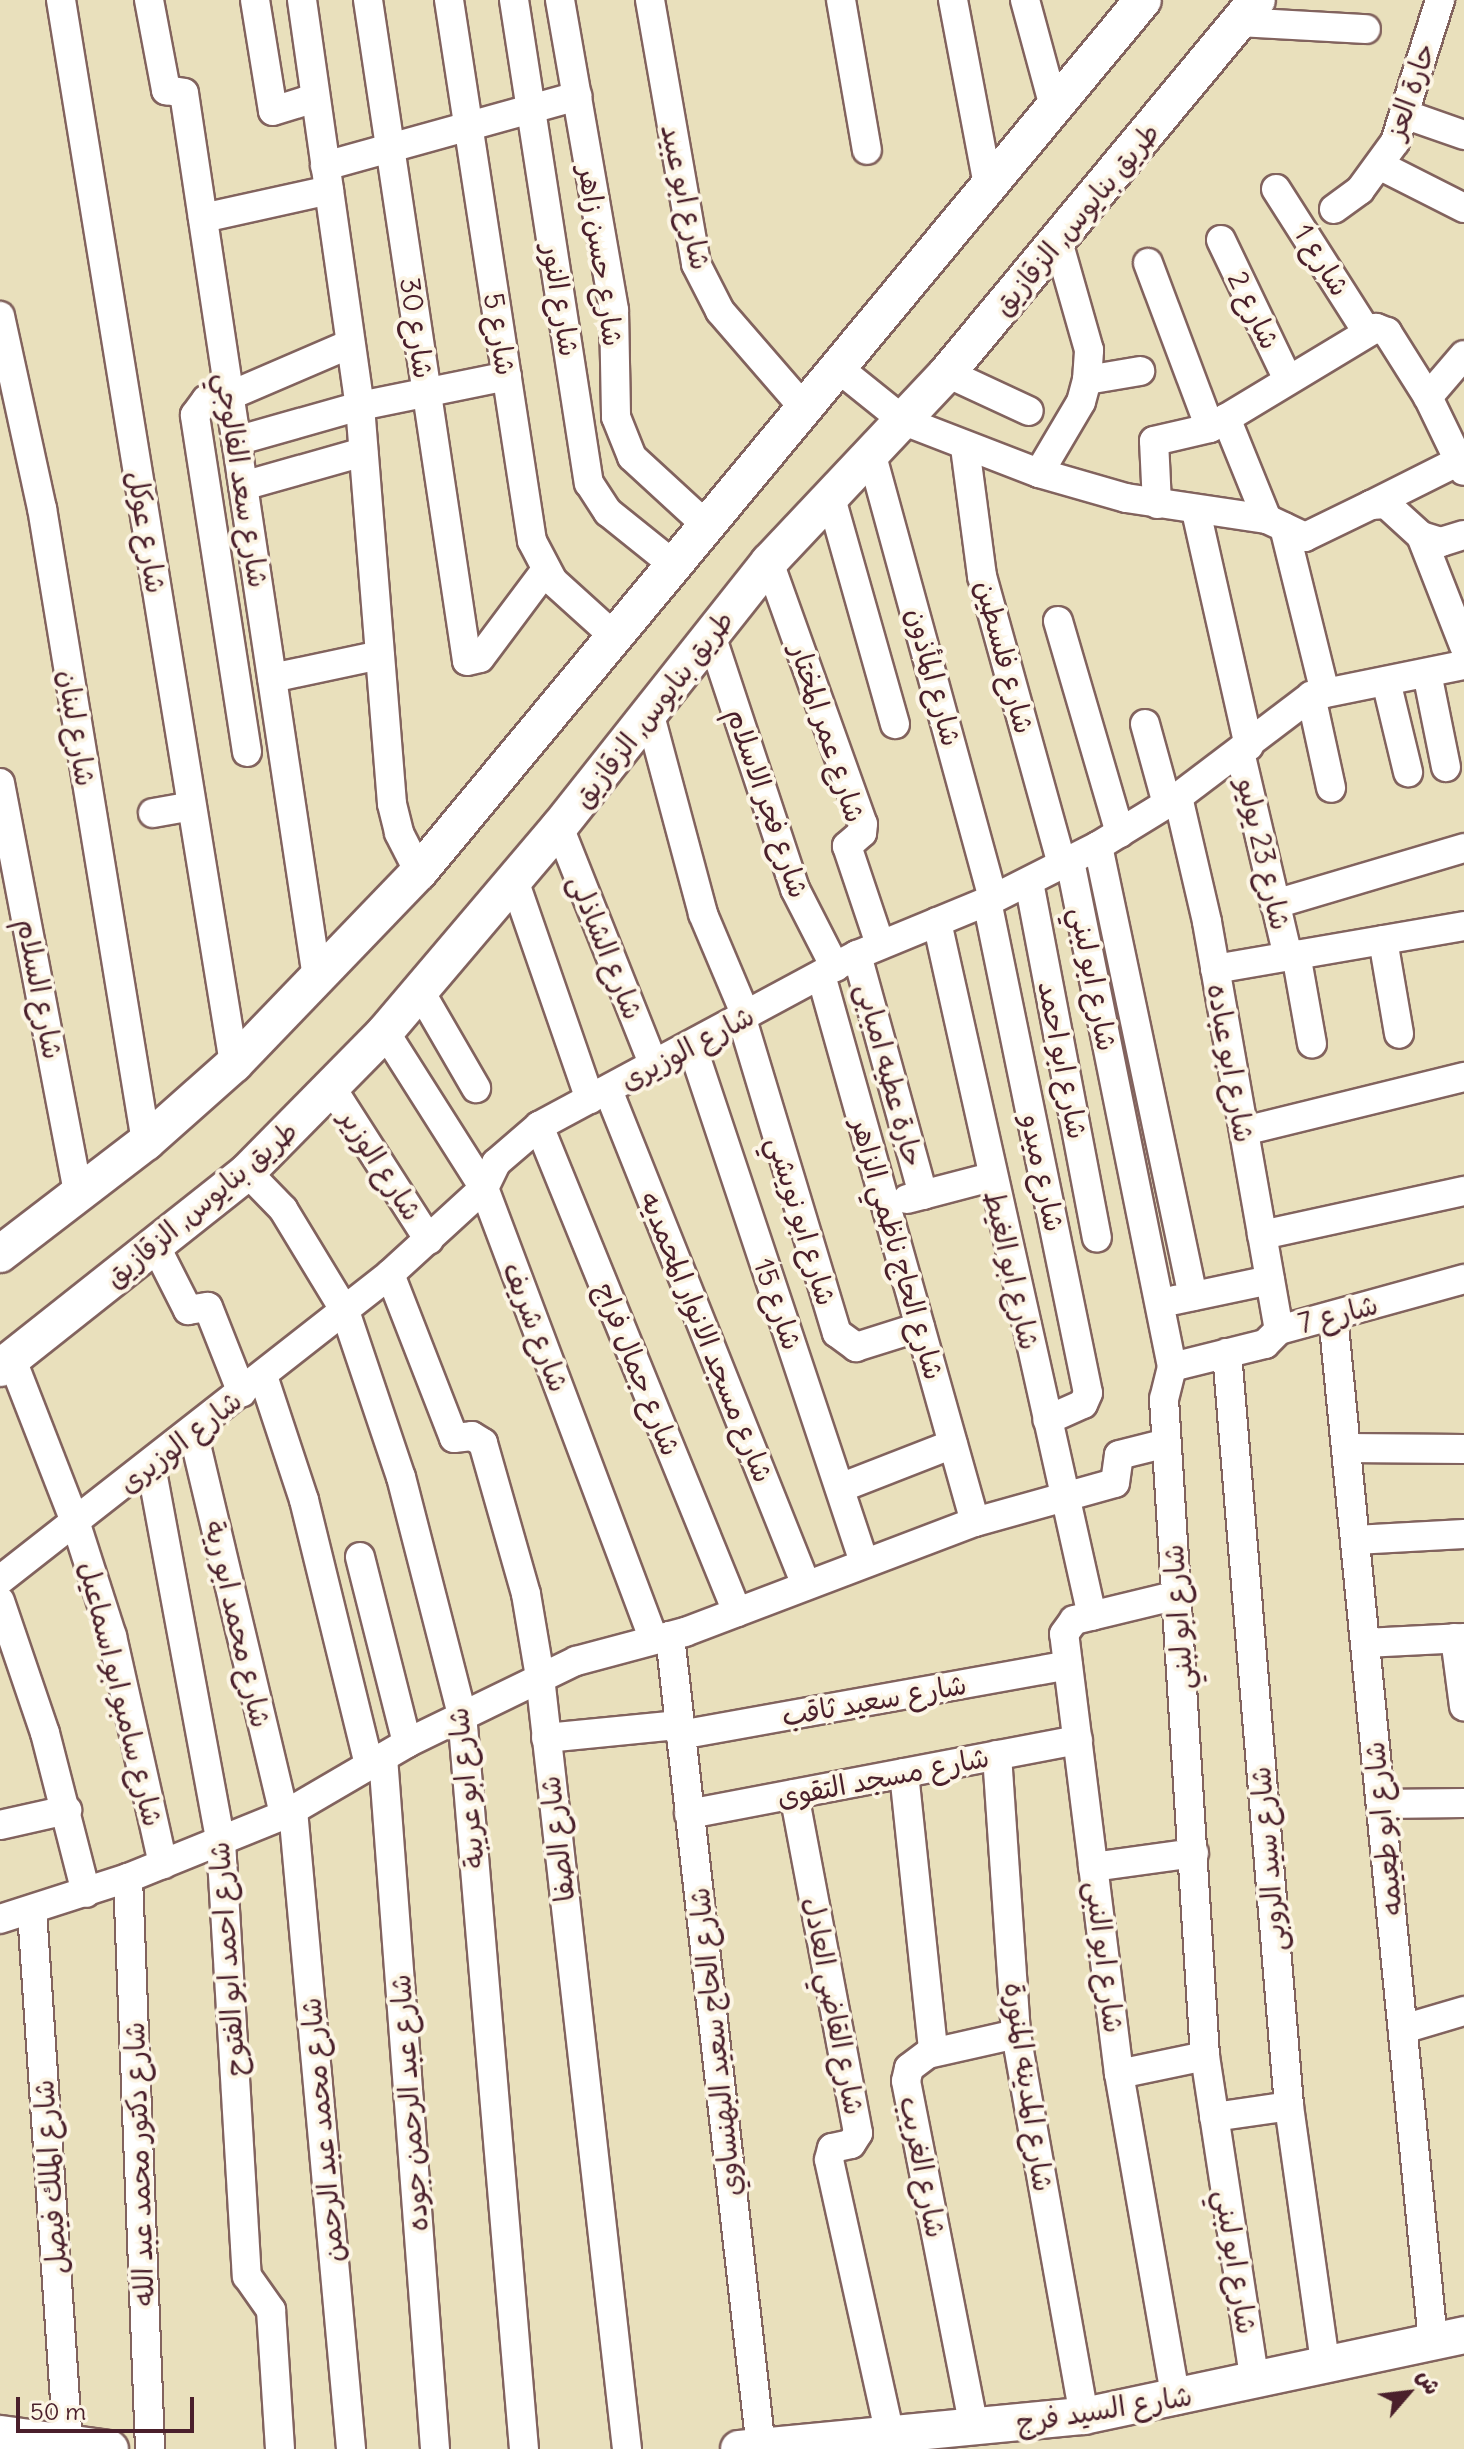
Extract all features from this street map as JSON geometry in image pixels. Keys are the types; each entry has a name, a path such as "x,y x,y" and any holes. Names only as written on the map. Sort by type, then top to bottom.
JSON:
{"main road":[{"path":"0,1254 146,1142 234,1064 419,872 1143,0"},
{"name":"طريق بنايوس, الزقازيق","path":"4,1362 247,1172 333,1090 421,993 559,827 769,562 947,373 1248,11"},
{"name":"شارع السيد فرج","path":"750,2448 1084,2416 1176,2400 1325,2363 1448,2338"},
{"path":"0,2434 110,2449"}],"street":[{"name":"شارع عوكل","path":"61,0 234,1064"},
{"name":"شارع سعد الفالوجي","path":"149,0 166,90 184,93 317,978"},
{"path":"255,0 273,111 315,98"},
{"path":"302,0 360,406 392,804 399,833 419,872"},
{"name":"شارع 30","path":"368,0 427,392 471,657 545,571"},
{"name":"شارع 5","path":"449,0 532,541 545,571 615,637"},
{"name":"شارع النور","path":"514,0 589,483 608,512 674,565"},
{"name":"شارع حسن زاهر","path":"560,0 614,310 614,396 622,438 632,457 707,526"},
{"name":"شارع ابو عبيد","path":"650,0 696,264 720,311 804,408"},
{"path":"841,0 867,150"},
{"path":"953,0 988,186"},
{"path":"1025,0 1054,107"},
{"name":"حارة العز","path":"1334,209 1381,166 1404,114 1440,0"},
{"path":"1248,11 1366,29"},
{"path":"203,218 327,178 390,147 577,96"},
{"path":"1404,114 1464,135"},
{"path":"1381,166 1464,208"},
{"name":"شارع 1","path":"1276,189 1367,332"},
{"name":"شارع 2","path":"1221,240 1288,380"},
{"path":"1039,473 1081,402 1087,380 1089,350 1058,241"},
{"path":"1148,263 1218,423 1275,523 1318,694 1331,788"},
{"name":"شارع لبنان","path":"0,316 42,508 146,1142"},
{"path":"838,368 904,421 965,447 1039,473 1157,504 1275,523 1297,536 1311,535 1462,466 1428,397 1387,332 1367,332 1218,423 1154,441 1157,504"},
{"path":"247,752 196,421 206,400 229,396 350,344"},
{"path":"1428,397 1464,355"},
{"path":"1087,380 1140,371"},
{"path":"947,373 1029,411"},
{"path":"236,441 360,406 507,376"},
{"name":"شارع فلسطين","path":"965,447 982,576 1066,862"},
{"path":"243,486 363,452"},
{"name":"شارع المأذون","path":"872,456 990,900"},
{"path":"831,498 895,724"},
{"path":"1371,505 1393,508 1421,536 1464,646"},
{"name":"شارع 23 يوليو","path":"1196,511 1275,904 1292,955 1312,1044"},
{"path":"1421,536 1441,542 1464,535"},
{"name":"شارع عمر المختار","path":"769,562 863,824 862,833 847,846 848,961"},
{"path":"1058,621 1109,840 1193,1296"},
{"name":"شارع فجر الاسلام","path":"711,635 795,889 848,961"},
{"path":"272,678 380,655"},
{"name":"شارع الوزيرى","path":"0,1580 151,1466 390,1274 484,1188 496,1163 539,1126 848,961 1029,882 1109,840 1172,800 1318,694 1464,665"},
{"path":"1427,673 1446,767"},
{"path":"1386,681 1408,772"},
{"name":"شارع ابو نويشي","path":"649,712 703,914 744,1018 841,1341 856,1347 920,1327"},
{"name":"شارع ابو عباده","path":"1145,724 1172,800 1215,969 1279,1330"},
{"name":"شارع السلام","path":"0,783 79,1196"},
{"path":"153,813 191,806"},
{"name":"شارع الشاذلى","path":"559,827 654,1066"},
{"path":"1275,904 1464,848"},
{"name":"شارع ابو لبني","path":"1066,862 1172,1367 1164,1399 1205,2056 1255,2381"},
{"name":"شارع مسجد الانوار المحمديه","path":"514,880 599,1094 806,1585"},
{"name":"شارع ابو احمد","path":"1029,882 1097,1238"},
{"name":"شارع ميدو","path":"990,900 1088,1393 1083,1404 1047,1420"},
{"name":"شارع ابو الغيط","path":"937,922 991,1177 1092,1616"},
{"path":"1215,969 1464,926"},
{"path":"1383,940 1399,1034"},
{"name":"حارة عطيه امبابى","path":"848,961 923,1195"},
{"name":"شارع الحاج ناظمي الزاهر","path":"848,961 886,1205 975,1522"},
{"path":"421,993 476,1088"},
{"name":"شارع شريف","path":"385,1032 484,1188 662,1637"},
{"name":"شارع 15","path":"692,1046 864,1562"},
{"path":"1244,1131 1464,1077"},
{"name":"شارع الوزير","path":"333,1090 429,1240"},
{"name":"شارع جمال فراج","path":"539,1126 737,1612"},
{"name":"شارع ابو عريبة","path":"247,1172 283,1209 345,1311 401,1477 462,1714 524,2449"},
{"path":"886,1205 991,1177"},
{"path":"1262,1235 1464,1191"},
{"name":"شارع عبد الرحمن جوده","path":"155,1245 188,1310 208,1307 252,1384 304,1500 376,1761 435,2449"},
{"name":"شارع الصفا","path":"390,1274 454,1438 472,1436 483,1443 526,1594 540,1677 627,2449"},
{"name":"شارع 7","path":"1172,1367 1268,1343 1279,1330 1464,1279"},
{"path":"1159,1303 1270,1280"},
{"name":"شارع ابو طعيمه","path":"1333,1316 1403,2029 1448,2338"},
{"name":"شارع سيد الروبى","path":"1227,1353 1289,2106 1325,2363"},
{"name":"شارع سامبو ابو اسماعيل","path":"4,1362 76,1524 112,1636 163,1864"},
{"name":"شارع محمد ابو رية","path":"193,1432 288,1813"},
{"path":"0,1919 128,1878 288,1813 407,1743 540,1677 737,1612 975,1522 1115,1483 1119,1455 1167,1443"},
{"path":"840,1488 953,1444"},
{"path":"1346,1448 1464,1449"},
{"name":"شارع احمد ابو الفتوح","path":"151,1466 221,1842 247,2276 271,2310 280,2449"},
{"path":"1355,1540 1464,1534"},
{"path":"360,1557 407,1743"},
{"name":"شارع ابو النبى","path":"1176,2400 1119,2074 1068,1665 1067,1626 1092,1616 1177,1595"},
{"path":"0,1601 67,1810 86,1893"},
{"name":"شارع الحاج سعيد البهنساوي","path":"662,1637 680,1730 750,2448"},
{"path":"1365,1643 1460,1638 1464,1706"},
{"name":"شارع سعيد ثاقب","path":"546,1738 680,1730 1068,1665"},
{"name":"شارع مسجد التقوى","path":"689,1814 1078,1740"},
{"name":"شارع المدينه المنورة","path":"997,1755 1016,2034 1084,2416"},
{"name":"شارع الغريب","path":"904,1773 932,2053 909,2068 906,2081 974,2428"},
{"name":"شارع القاضي العادل","path":"794,1794 858,2133 851,2144 832,2148 829,2160 890,2435"},
{"path":"1381,1804 1464,1803"},
{"path":"0,1825 67,1810"},
{"name":"شارع محمد عبد الرحمن","path":"288,1813 351,2449"},
{"path":"1093,1867 1194,1853"},
{"name":"شارع دكتور محمد عبد الله","path":"128,1878 150,2449"},
{"name":"شارع الملك فيصل","path":"32,1911 68,2444"},
{"path":"1403,2029 1464,2011"},
{"path":"932,2053 1016,2034"},
{"path":"1119,2074 1205,2056"},
{"path":"1214,2117 1289,2106"}]}
